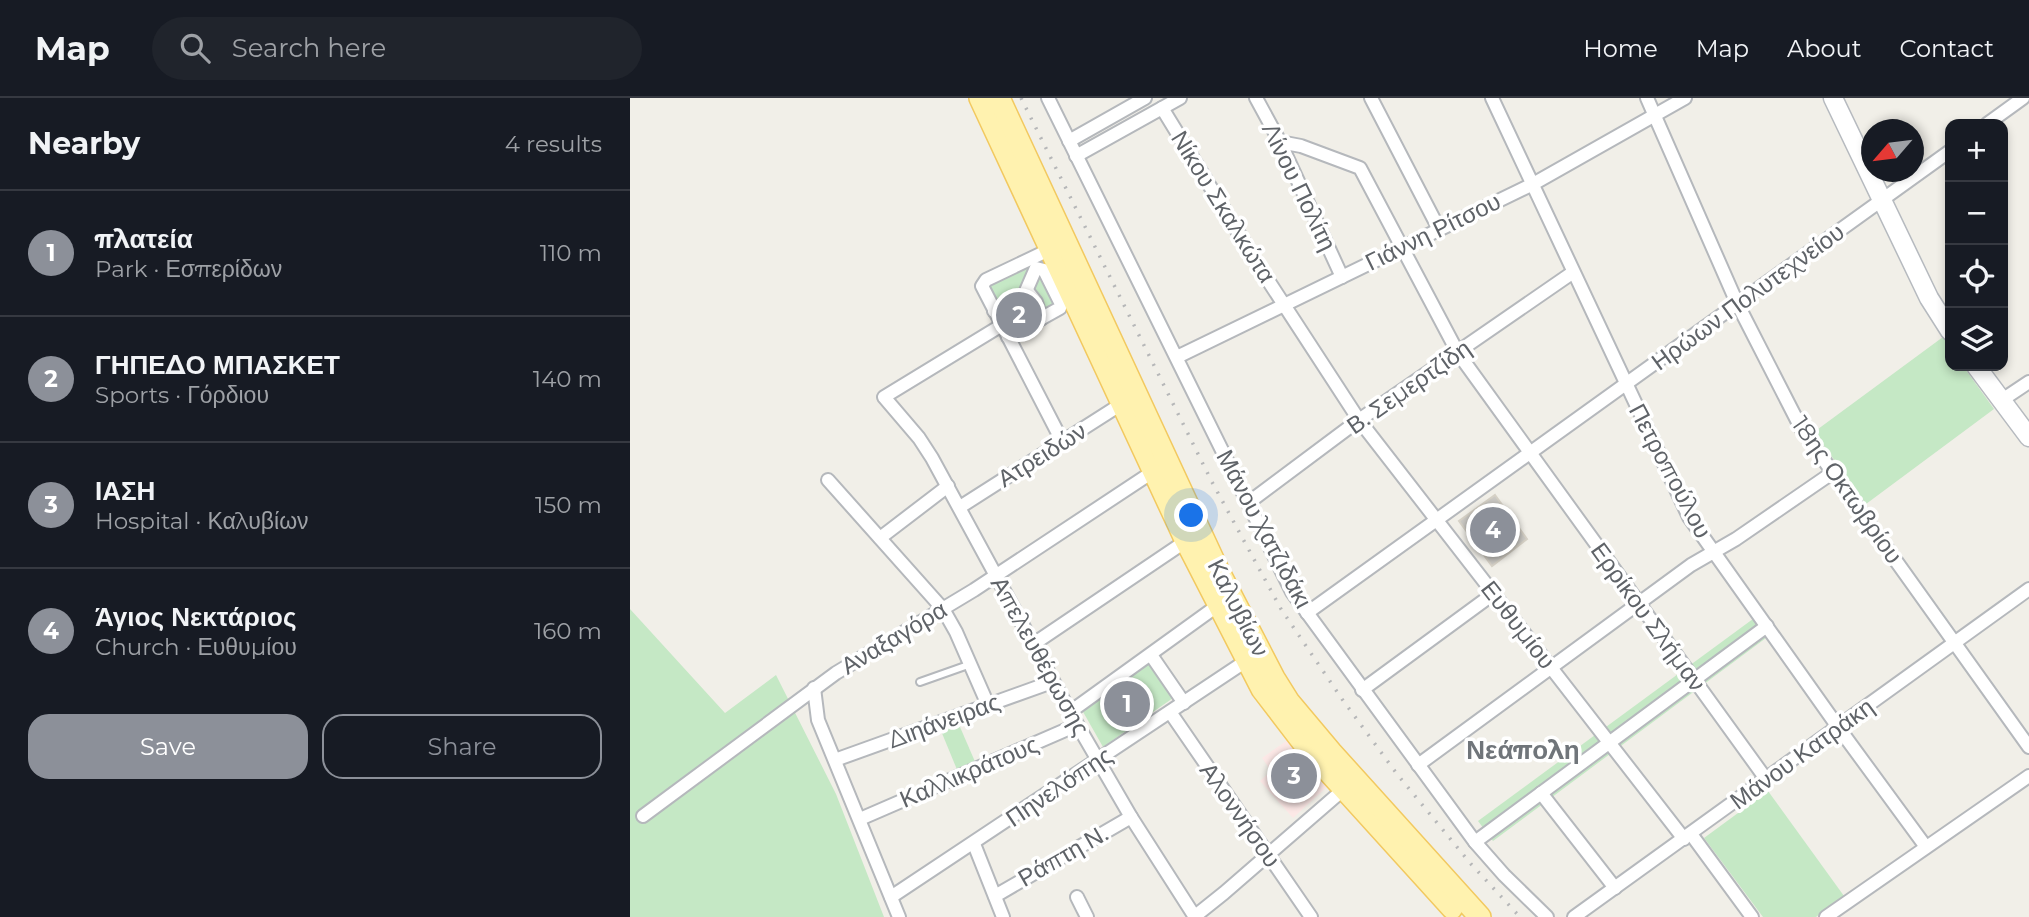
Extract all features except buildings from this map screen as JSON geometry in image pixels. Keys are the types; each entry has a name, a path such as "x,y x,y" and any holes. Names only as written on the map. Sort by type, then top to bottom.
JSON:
{"main road":[{"name":"Καλυβίων","path":"980,98 1217,606 1253,657 1304,720 1479,917"},
{"name":"Καλυβίων","path":"999,98 1213,558 1253,657 1262,689 1288,725 1460,917"}],"street":[{"name":"Μάνου Χατζιδάκι","path":"1048,98 1289,586 1475,842 1547,917"},
{"path":"1069,141 1127,104 1145,98"},
{"path":"1076,156 1180,98"},
{"name":"Λίνου Πολίτη","path":"1256,98 1280,142 1342,277"},
{"path":"1371,98 1439,229"},
{"name":"Πετροπούλου","path":"1492,98 1683,505 1713,552 1926,847"},
{"name":"18ης Οκτωβρίου","path":"1647,98 1737,303 1801,428 2029,747"},
{"name":"Γιάννη Ρίτσου","path":"1177,357 1532,184 1685,98"},
{"path":"1833,98 1929,298 1945,323"},
{"path":"1994,119 2023,98"},
{"name":"Νίκου Σκαλκώτα","path":"1162,108 1284,305"},
{"name":"Ερρίκου Σλήμαν","path":"1280,142 1301,145 1360,168 1458,353 1766,779"},
{"name":"Ηρώων Πολυτεχνείου","path":"1307,613 1945,155"},
{"path":"1051,249 986,280 982,286 1062,441"},
{"path":"994,311 1013,304 1027,292 1035,271 1040,267 1044,270 1061,304 1060,308 1041,319 1005,331"},
{"name":"Β. Σεμερτζίδη","path":"1248,503 1359,420 1572,272"},
{"path":"1027,292 1036,302 1041,319"},
{"name":"Ευθυμίου","path":"1284,305 1359,420 1436,521 1609,742 1752,917"},
{"name":"Απελευθέρωσης","path":"1005,331 884,397 926,448 1052,682 1131,817 1195,917"},
{"path":"1980,371 2029,437"},
{"path":"2002,400 2029,382"},
{"name":"Ατρειδών","path":"960,507 1124,403"},
{"name":"Αναξαγόρα","path":"643,816 814,688 862,656 943,609 1154,471"},
{"path":"1418,765 1691,565 1736,540 1832,473"},
{"path":"828,480 943,609 988,705"},
{"path":"880,538 948,486"},
{"path":"1032,645 1186,541"},
{"name":"Μάνου Κατράκη","path":"1574,917 2029,589"},
{"path":"1362,690 1493,594"},
{"path":"1070,712 1217,606"},
{"path":"1475,842 1767,626"},
{"path":"1151,655 1184,703"},
{"name":"Πηνελόπης","path":"891,897 1253,657"},
{"name":"Διηάνειρας","path":"835,760 1052,682"},
{"path":"814,688 818,720 899,917"},
{"name":"Αλοννήσου","path":"1170,712 1311,917"},
{"name":"Καλλικράτους","path":"860,819 1077,725"},
{"path":"1826,917 2029,776"},
{"path":"1195,917 1344,789"},
{"path":"1541,793 1615,888"},
{"name":"Ράπτη Ν.","path":"995,896 1131,817"},
{"path":"974,844 1003,917"},
{"path":"1077,897 1087,917"}],"lane":[{"path":"919,682 971,664"}],"shaded area":[{"path":"1289,739 1329,785 1293,818 1260,781 1271,771 1262,758"}],"green space":[{"path":"1026,264 1030,271 1019,295 1006,302 1001,300 997,304 988,284"},
{"path":"1040,278 1054,302 1054,305 1042,311 1043,301 1034,290 1033,284"},
{"path":"1025,303 1032,316 1038,314 1011,331 1002,313"},
{"path":"1943,337 1945,371 1967,371 1994,409 1866,504 1814,432"},
{"path":"630,609 725,713 776,675 836,794 884,917 630,917"},
{"path":"1757,616 1770,635 1493,841 1478,821"},
{"path":"1147,661 1173,698 1103,747 1082,710"},
{"path":"957,720 976,764 958,772 939,726"},
{"path":"1768,791 1844,896 1816,917 1763,917 1704,838"}],"railway":[{"path":"1021,98 1212,482 1281,609 1397,774 1471,864 1520,917"}],"place":[{"name":"ΓΗΠΕΔΟ ΜΠΑΣΚΕΤ","path":"1019,315"},
{"name":"Άγιος Νεκτάριος","path":"1493,530"},
{"name":"πλατεία","path":"1127,704"},
{"name":"ΙΑΣΗ","path":"1294,776"}],"district":[{"name":"Νεάπολη","path":"1523,750"}]}
